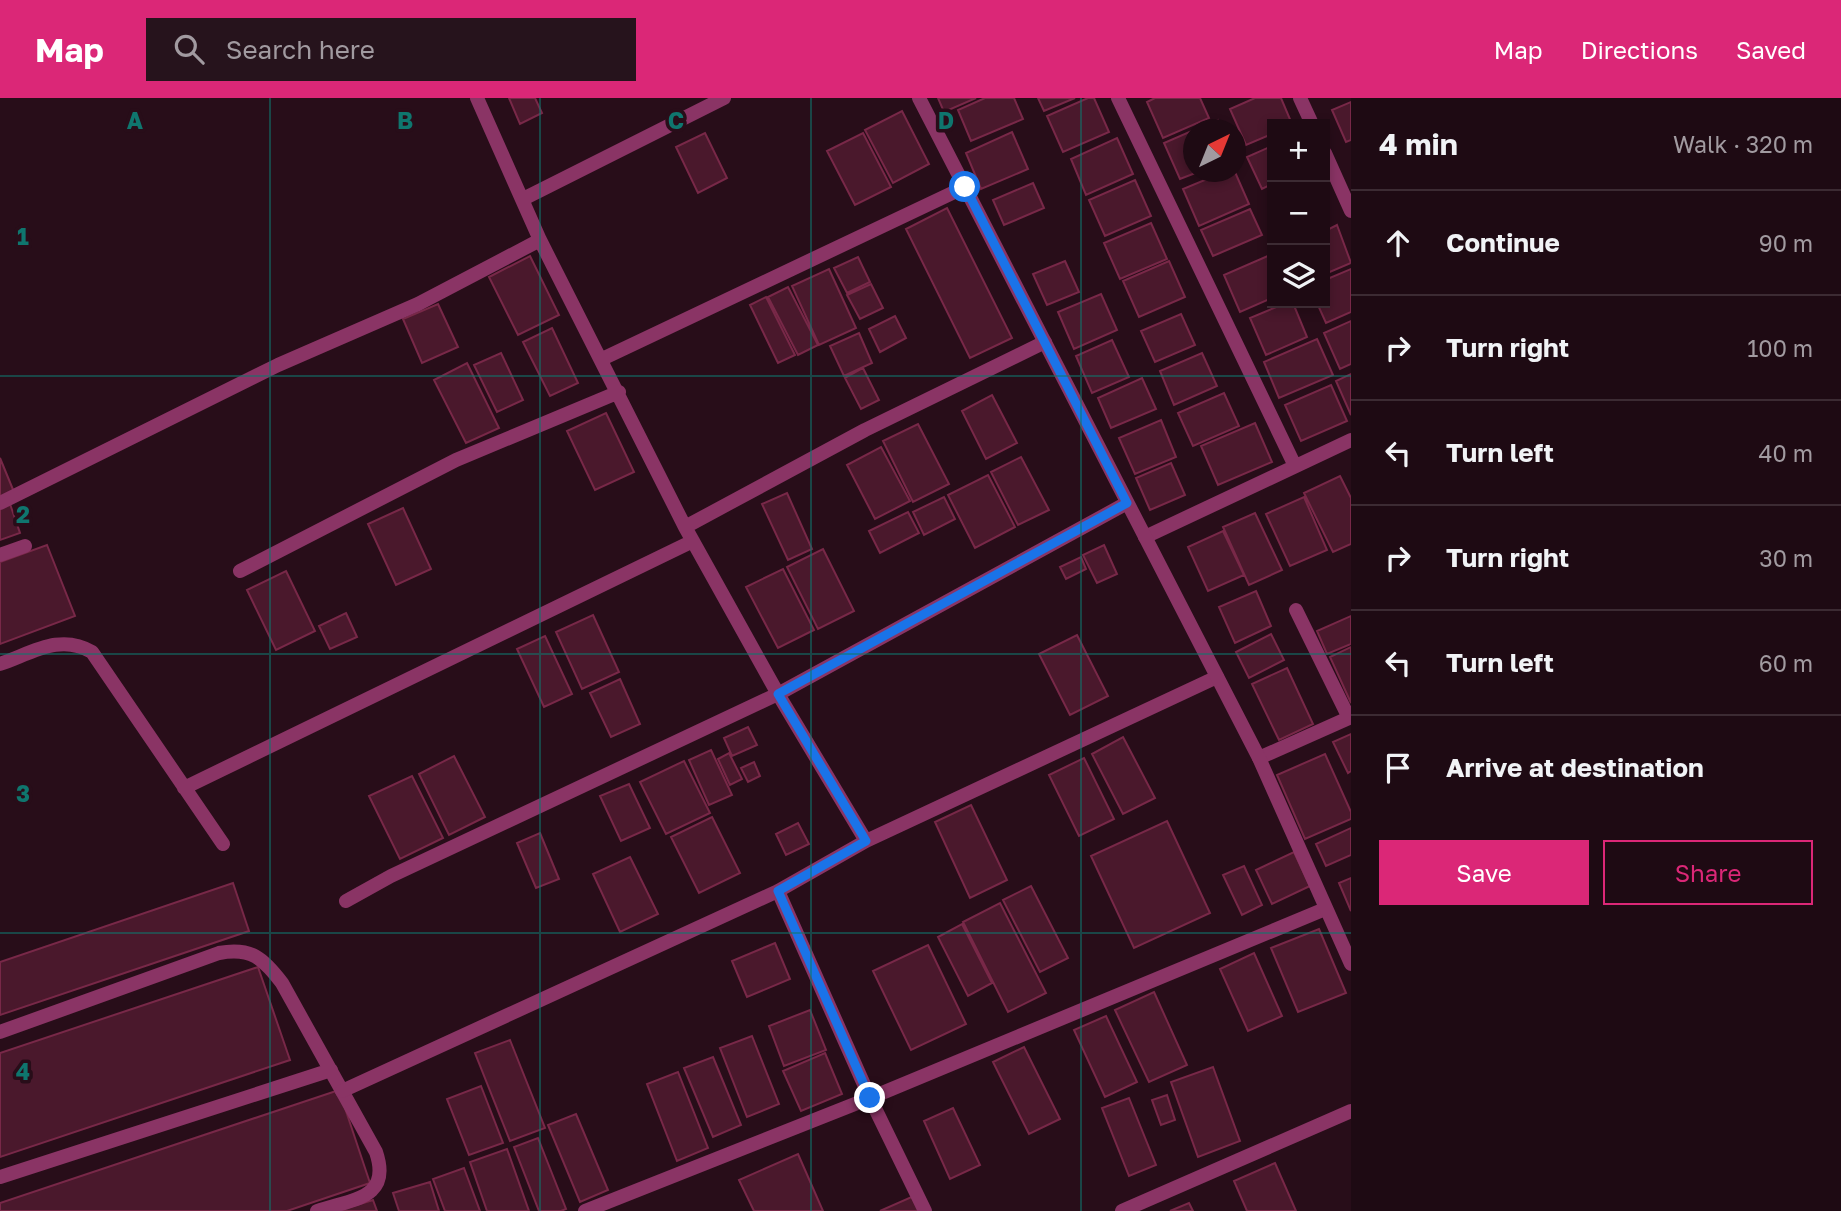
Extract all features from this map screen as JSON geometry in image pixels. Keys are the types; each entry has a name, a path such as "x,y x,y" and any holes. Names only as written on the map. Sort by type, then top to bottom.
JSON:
{"street":[{"path":"477,98 540,240 685,527 778,694 866,841"},
{"path":"523,199 724,98"},
{"path":"919,98 1259,758 1325,909 1349,956"},
{"path":"1118,98 1294,466"},
{"path":"1300,98 1310,119"},
{"path":"1330,164 1351,211"},
{"path":"602,359 965,187"},
{"path":"0,503 278,365 418,304 540,240"},
{"path":"685,527 865,430 1045,342"},
{"path":"240,571 401,486 509,436 619,392"},
{"path":"1145,537 1351,440"},
{"path":"346,901 391,877 778,694 1127,503"},
{"path":"184,788 693,541"},
{"path":"0,555 25,546"},
{"path":"1259,758 1350,717 1296,610"},
{"path":"0,664 63,642 78,644 92,652 223,844"},
{"path":"342,1090 778,891 866,841 1217,677"},
{"path":"778,891 870,1098 925,1211"},
{"path":"585,1211 870,1098 1325,909"},
{"path":"0,1032 219,953 237,950 253,954 268,965 282,983 376,1152 382,1171 379,1183 370,1193 317,1211"},
{"path":"0,1177 331,1070"},
{"path":"1122,1211 1351,1111"}],"building":[{"path":"509,98 535,98 542,113 520,124"},
{"path":"938,98 976,98 944,112"},
{"path":"985,98 1014,98 1023,119 971,141 958,110"},
{"path":"1038,98 1075,98 1044,111"},
{"path":"1088,98 1094,98 1109,132 1063,152 1047,116"},
{"path":"1155,98 1200,98 1209,118 1183,119 1183,129 1163,138 1147,102"},
{"path":"1255,98 1281,98 1290,119 1267,119 1267,136 1246,145 1246,119 1234,119 1230,109"},
{"path":"1351,102 1351,140 1346,142 1332,110"},
{"path":"902,111 929,164 893,183 865,130"},
{"path":"1012,132 1028,169 981,189 966,153"},
{"path":"705,133 727,178 698,193 676,147"},
{"path":"863,133 891,187 855,205 827,151"},
{"path":"1183,135 1183,178 1180,179 1164,143"},
{"path":"1117,138 1133,174 1086,195 1071,159"},
{"path":"1267,148 1267,186 1262,189 1247,157"},
{"path":"1135,180 1151,216 1105,236 1089,200"},
{"path":"1200,182 1239,182 1249,204 1199,226 1183,189"},
{"path":"1033,183 1044,208 1004,225 993,200"},
{"path":"947,208 1012,338 970,358 906,229"},
{"path":"1250,209 1262,235 1213,256 1201,230"},
{"path":"1151,223 1167,259 1120,279 1104,243"},
{"path":"1337,225 1351,263 1330,272 1330,245 1330,228"},
{"path":"530,256 559,315 518,335 489,277"},
{"path":"1267,256 1267,300 1240,312 1224,275"},
{"path":"858,257 870,282 847,293 834,268"},
{"path":"1065,261 1079,292 1047,305 1033,274"},
{"path":"1169,261 1185,297 1139,317 1123,281"},
{"path":"829,269 856,328 819,345 792,286"},
{"path":"1351,269 1351,312 1326,323 1319,308 1330,308 1330,278"},
{"path":"871,284 883,308 860,319 847,295"},
{"path":"788,287 818,345 798,355 768,297"},
{"path":"1101,294 1117,330 1074,349 1058,312"},
{"path":"766,297 795,355 778,363 750,305"},
{"path":"438,304 458,347 422,363 403,319"},
{"path":"1274,308 1295,308 1307,337 1266,355 1250,318"},
{"path":"1181,314 1195,345 1155,362 1141,331"},
{"path":"895,316 906,338 880,352 869,329"},
{"path":"1351,321 1351,364 1340,369 1324,333"},
{"path":"552,328 578,383 550,396 523,342"},
{"path":"859,333 872,363 844,376 830,346"},
{"path":"1317,339 1333,375 1279,398 1264,362"},
{"path":"1112,340 1129,377 1092,393 1076,356"},
{"path":"501,353 523,400 497,412 474,365"},
{"path":"1202,353 1217,386 1174,405 1160,371"},
{"path":"467,363 499,428 466,443 434,380"},
{"path":"863,368 879,400 861,409 845,378"},
{"path":"1351,374 1351,415 1336,381"},
{"path":"1142,378 1156,409 1111,428 1098,398"},
{"path":"1331,385 1347,421 1301,441 1285,405"},
{"path":"1224,393 1239,426 1193,446 1178,413"},
{"path":"992,395 1017,443 986,459 962,411"},
{"path":"606,413 634,472 595,490 567,431"},
{"path":"1161,420 1176,457 1135,474 1119,438"},
{"path":"1255,423 1272,462 1218,485 1201,446"},
{"path":"918,424 949,484 913,502 883,441"},
{"path":"881,447 910,501 875,519 847,465"},
{"path":"1021,457 1049,510 1018,525 991,472"},
{"path":"0,458 14,492 0,497"},
{"path":"1171,463 1185,495 1150,510 1136,478"},
{"path":"988,475 1015,527 975,548 948,495"},
{"path":"1340,476 1351,498 1351,544 1333,552 1304,493"},
{"path":"787,493 812,549 788,560 762,504"},
{"path":"944,497 955,519 924,535 913,512"},
{"path":"1304,497 1327,550 1290,566 1266,514"},
{"path":"10,504 20,533 0,540 0,507"},
{"path":"403,508 431,569 396,585 368,524"},
{"path":"908,512 919,533 880,553 869,531"},
{"path":"1255,513 1282,570 1249,585 1223,527"},
{"path":"1223,531 1244,575 1208,591 1188,547"},
{"path":"47,545 75,616 0,644 0,562"},
{"path":"1104,545 1117,574 1097,583 1083,555"},
{"path":"823,549 854,611 818,629 787,567"},
{"path":"1081,557 1086,569 1066,579 1060,567"},
{"path":"783,569 814,630 778,648 746,587"},
{"path":"286,571 315,631 276,650 247,590"},
{"path":"1256,591 1271,626 1235,643 1219,607"},
{"path":"346,613 357,637 330,649 319,626"},
{"path":"593,615 619,672 582,689 556,632"},
{"path":"1351,616 1351,644 1327,654 1317,631"},
{"path":"1271,634 1284,660 1249,678 1236,652"},
{"path":"1077,635 1108,696 1070,715 1039,654"},
{"path":"545,636 572,694 544,707 517,649"},
{"path":"1351,647 1351,703 1330,657"},
{"path":"1287,668 1313,724 1279,740 1252,684"},
{"path":"620,679 640,724 611,737 590,693"},
{"path":"748,727 757,745 732,756 724,738"},
{"path":"1351,734 1351,771 1348,773 1333,742"},
{"path":"1123,737 1155,798 1123,814 1092,754"},
{"path":"711,750 732,795 709,805 689,760"},
{"path":"729,753 742,779 730,785 718,759"},
{"path":"1325,754 1351,812 1351,819 1305,839 1277,775"},
{"path":"454,756 485,817 449,835 419,774"},
{"path":"1084,758 1114,819 1079,836 1049,775"},
{"path":"684,761 710,813 666,834 640,782"},
{"path":"754,762 760,776 748,782 741,768"},
{"path":"412,776 443,838 400,859 369,796"},
{"path":"629,784 650,828 621,841 600,796"},
{"path":"971,805 1007,880 970,898 935,822"},
{"path":"712,817 740,873 699,893 671,837"},
{"path":"1167,821 1210,913 1134,948 1091,856"},
{"path":"798,823 809,844 786,855 776,834"},
{"path":"1351,828 1351,855 1326,866 1316,844"},
{"path":"540,833 559,879 536,888 517,843"},
{"path":"1294,852 1310,886 1272,904 1256,870"},
{"path":"630,857 658,914 620,932 593,874"},
{"path":"1244,866 1262,905 1242,915 1223,875"},
{"path":"1351,878 1351,911 1339,883"},
{"path":"233,883 249,931 0,1015 0,962"},
{"path":"1031,886 1068,958 1040,972 1003,900"},
{"path":"1000,903 1046,993 1008,1012 963,922"},
{"path":"962,924 992,983 968,996 938,937"},
{"path":"1319,929 1346,993 1298,1012 1271,948"},
{"path":"775,943 790,979 747,997 732,961"},
{"path":"928,945 966,1024 911,1050 873,971"},
{"path":"1254,953 1282,1016 1248,1031 1220,969"},
{"path":"258,967 290,1060 0,1157 0,1053"},
{"path":"1154,992 1187,1065 1149,1082 1115,1010"},
{"path":"810,1010 826,1050 784,1066 769,1026"},
{"path":"1106,1016 1137,1082 1105,1097 1074,1030"},
{"path":"752,1036 779,1104 747,1117 720,1048"},
{"path":"510,1040 545,1128 510,1141 475,1053"},
{"path":"1024,1047 1060,1119 1029,1134 993,1062"},
{"path":"825,1053 842,1094 801,1111 783,1071"},
{"path":"713,1057 741,1125 713,1137 684,1068"},
{"path":"1213,1067 1240,1141 1198,1157 1171,1082"},
{"path":"678,1072 708,1148 677,1161 647,1084"},
{"path":"481,1086 503,1143 469,1155 447,1099"},
{"path":"339,1090 370,1183 287,1211 0,1211 0,1203"},
{"path":"1167,1095 1175,1120 1161,1125 1152,1100"},
{"path":"1129,1098 1156,1165 1129,1176 1102,1108"},
{"path":"953,1108 980,1165 950,1179 924,1121"},
{"path":"576,1114 608,1190 580,1202 548,1125"},
{"path":"538,1138 566,1209 561,1211 539,1211 514,1147"},
{"path":"507,1149 529,1211 487,1211 470,1162"},
{"path":"798,1154 823,1211 754,1211 739,1180"},
{"path":"1275,1163 1296,1211 1247,1211 1234,1181"},
{"path":"464,1168 480,1211 445,1211 433,1179"},
{"path":"430,1182 439,1211 399,1211 393,1193"},
{"path":"916,1195 923,1211 880,1211"},
{"path":"373,1200 377,1211 340,1210"},
{"path":"1189,1203 1193,1211 1170,1211"}],"route":[{"path":"870,1098 778,891 866,841 778,694 1127,503 965,187"}]}
